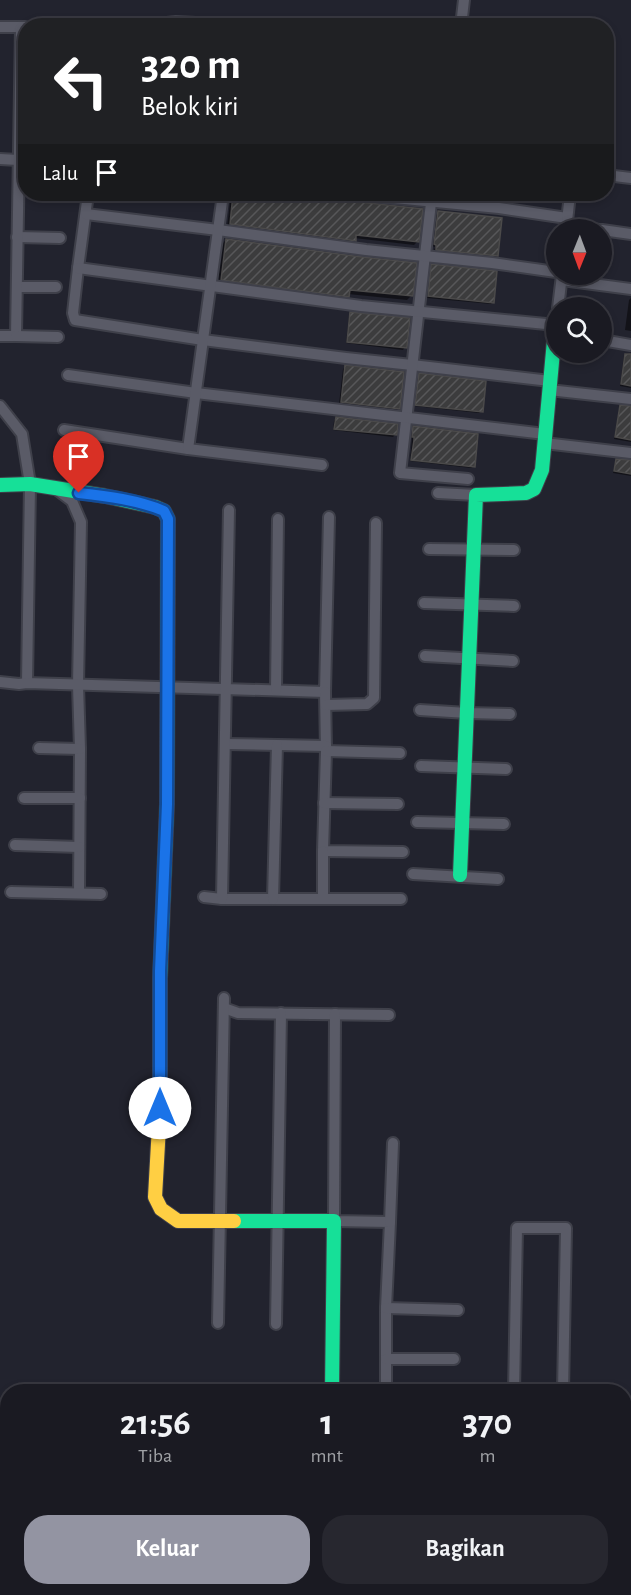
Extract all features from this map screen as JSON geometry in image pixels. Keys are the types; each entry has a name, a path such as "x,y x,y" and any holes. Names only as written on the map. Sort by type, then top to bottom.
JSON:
{"street":[{"path":"462,18 464,0"},
{"path":"0,27 18,27"},
{"path":"0,159 18,160"},
{"path":"614,176 631,178"},
{"path":"16,336 17,237 21,201"},
{"path":"87,201 78,268 75,320 203,340 412,365 631,399"},
{"path":"188,449 222,201"},
{"path":"432,201 400,473 468,479"},
{"path":"456,201 546,219"},
{"path":"568,219 569,201"},
{"path":"86,214 366,250 492,262 546,273"},
{"path":"612,232 631,234"},
{"path":"17,237 60,238"},
{"path":"78,268 361,306 546,327"},
{"path":"606,285 631,290"},
{"path":"17,287 56,287"},
{"path":"0,336 58,337"},
{"path":"612,342 631,345"},
{"path":"438,493 476,495 526,493 534,489 542,470 552,363"},
{"path":"68,375 406,418 631,453"},
{"path":"0,406 22,434 30,484 27,683"},
{"path":"64,430 188,449 322,465"},
{"path":"0,484 30,484 105,496 155,507 164,511 168,519 167,804 160,971 160,1108 155,1197 158,1207 178,1221 193,1222 220,1220 390,1222"},
{"path":"56,489 72,501 81,522 78,685 79,893"},
{"path":"460,875 476,495"},
{"path":"222,898 229,510"},
{"path":"323,898 329,517"},
{"path":"276,690 278,519"},
{"path":"326,705 367,704 374,698 376,523"},
{"path":"429,549 514,550"},
{"path":"424,603 514,606"},
{"path":"425,656 513,662"},
{"path":"0,682 325,693"},
{"path":"420,710 510,714"},
{"path":"226,744 400,753"},
{"path":"273,899 277,745"},
{"path":"39,748 80,749"},
{"path":"421,766 506,769"},
{"path":"24,798 80,798"},
{"path":"324,803 398,804"},
{"path":"417,822 504,824"},
{"path":"15,845 79,847"},
{"path":"323,851 403,852"},
{"path":"413,874 498,879"},
{"path":"11,892 101,894"},
{"path":"204,897 401,899"},
{"path":"218,1323 224,1003 238,1013 390,1015"},
{"path":"276,1323 281,1013"},
{"path":"333,1384 335,1014"},
{"path":"386,1384 386,1308 393,1143"},
{"path":"514,1384 518,1228 566,1228 563,1384"},
{"path":"386,1308 458,1310"},
{"path":"386,1359 454,1359"}],"building":[{"path":"232,201 351,201 423,209 419,242 356,235 356,241 230,224"},
{"path":"438,211 502,218 498,256 436,250 434,244"},
{"path":"226,239 417,263 413,296 350,290 349,297 221,280"},
{"path":"431,264 497,271 494,303 428,296"},
{"path":"350,312 410,318 407,348 347,342"},
{"path":"625,354 631,354 631,386 621,384"},
{"path":"345,365 404,372 400,409 341,402"},
{"path":"419,373 486,381 483,412 415,405"},
{"path":"620,405 631,406 631,440 615,437"},
{"path":"336,417 398,424 397,435 334,429"},
{"path":"413,426 478,434 475,467 411,460 414,440"},
{"path":"616,459 631,460 631,474 614,471"}],"traffic: fast":[{"path":"460,875 476,495 526,493 534,489 542,470 552,363"},
{"path":"0,485 30,484 105,496 155,507 164,511 168,519 167,804 160,979"},
{"path":"234,1221 334,1221 332,1384"}],"traffic: slow":[{"path":"160,979 160,1108 155,1197 161,1209 178,1221 234,1221"}],"route":[{"path":"79,493 155,507 164,511 168,519 167,804 160,971 160,1108"}]}
